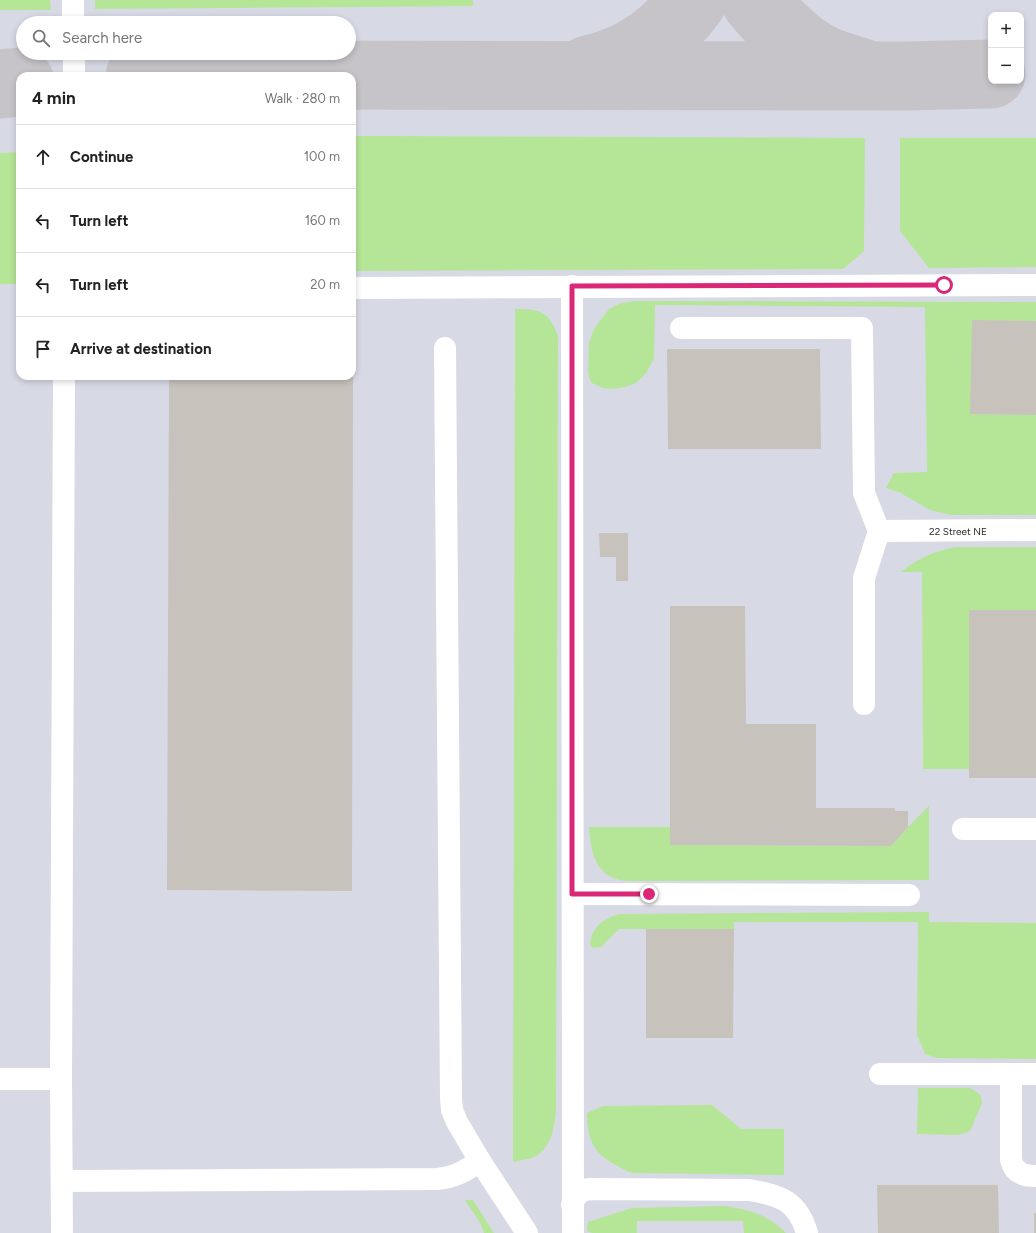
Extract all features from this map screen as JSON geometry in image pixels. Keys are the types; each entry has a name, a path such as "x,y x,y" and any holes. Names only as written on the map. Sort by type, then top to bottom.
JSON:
{"street":[{"path":"73,0 73,16"},
{"path":"74,60 74,72"},
{"path":"356,288 1036,285"},
{"path":"572,286 573,1233"},
{"path":"681,328 862,328 864,493 879,531 864,578 864,704"},
{"path":"445,348 450,1098 452,1110 457,1122 480,1161 527,1233"},
{"path":"62,1233 61,1080 64,380"},
{"name":"22 Street NE","path":"879,531 1036,530"},
{"path":"963,829 1036,829"},
{"path":"572,894 909,895"},
{"path":"880,1074 1036,1074"},
{"path":"1011,1074 1012,1166 1022,1175 1036,1176"},
{"path":"0,1079 61,1080"},
{"path":"572,1140 574,1152 579,1162 587,1172 596,1180 607,1186 618,1189"},
{"path":"62,1181 437,1179 451,1177 462,1173 480,1161"},
{"path":"572,1205 576,1196 584,1190 749,1190 780,1197 792,1205 801,1217 807,1233"}],"shaded area":[{"path":"0,0 1036,0 1036,1233 0,1233"}],"green space":[{"path":"0,0 50,0 51,10 0,10"},
{"path":"95,0 473,0 473,6 95,9"},
{"path":"356,136 865,138 864,251 843,269 356,271"},
{"path":"900,138 1036,138 1036,267 929,268 900,231"},
{"path":"16,152 16,284 0,284 0,153"},
{"path":"635,301 1036,302 1036,321 970,414 1036,415 1036,515 951,515 930,510 899,492 886,488 894,473 927,472 925,307 655,305 654,359 646,373 636,383 625,387 613,389 603,388 592,383 589,378 589,343 594,329 609,309 621,303"},
{"path":"515,309 537,311 547,316 555,328 558,336 556,1114 554,1127 548,1144 544,1149 534,1157 513,1162"},
{"path":"955,547 1036,547 1036,610 969,769 923,769 922,572 901,572 927,556"},
{"path":"929,806 929,880 623,881 609,876 598,865 592,850 589,827 671,827 671,845 891,846"},
{"path":"929,912 929,922 1036,923 1036,1059 937,1058 925,1054 917,1035 918,922 734,922 734,929 619,929 601,947 593,948 590,944 593,933 599,924 608,918 619,914"},
{"path":"918,1088 970,1088 977,1092 981,1096 982,1103 970,1131 959,1135 917,1134"},
{"path":"712,1105 741,1129 784,1129 784,1175 632,1173 604,1158 593,1145 590,1136 587,1113 603,1106"},
{"path":"465,1200 473,1200 494,1233 484,1233 481,1224"},
{"path":"725,1206 743,1209 765,1217 786,1233 744,1233 743,1221 637,1221 637,1233 592,1233 587,1231 588,1222 632,1208"}],"building":[{"path":"972,320 1036,321 1036,415 970,414"},
{"path":"667,349 820,349 821,449 668,449"},
{"path":"169,380 353,380 352,891 167,890"},
{"path":"599,533 628,533 628,581 616,581 616,557 600,557"},
{"path":"670,606 745,606 746,724 816,724 816,808 895,808 895,811 908,811 908,827 891,846 670,845"},
{"path":"969,610 1036,610 1036,778 969,778"},
{"path":"646,929 734,929 733,1038 646,1038"},
{"path":"877,1185 998,1185 999,1233 878,1233"},
{"path":"1034,1213 1036,1213 1036,1233 1034,1233"}],"taxiway":[{"path":"588,70 619,60 647,45 672,25 693,0"},
{"path":"755,0 778,26 804,49 824,60 862,73"},
{"path":"356,75 906,76 988,74"},
{"path":"0,84 16,82"}],"route":[{"path":"649,894 572,894 572,286 944,285"}]}
